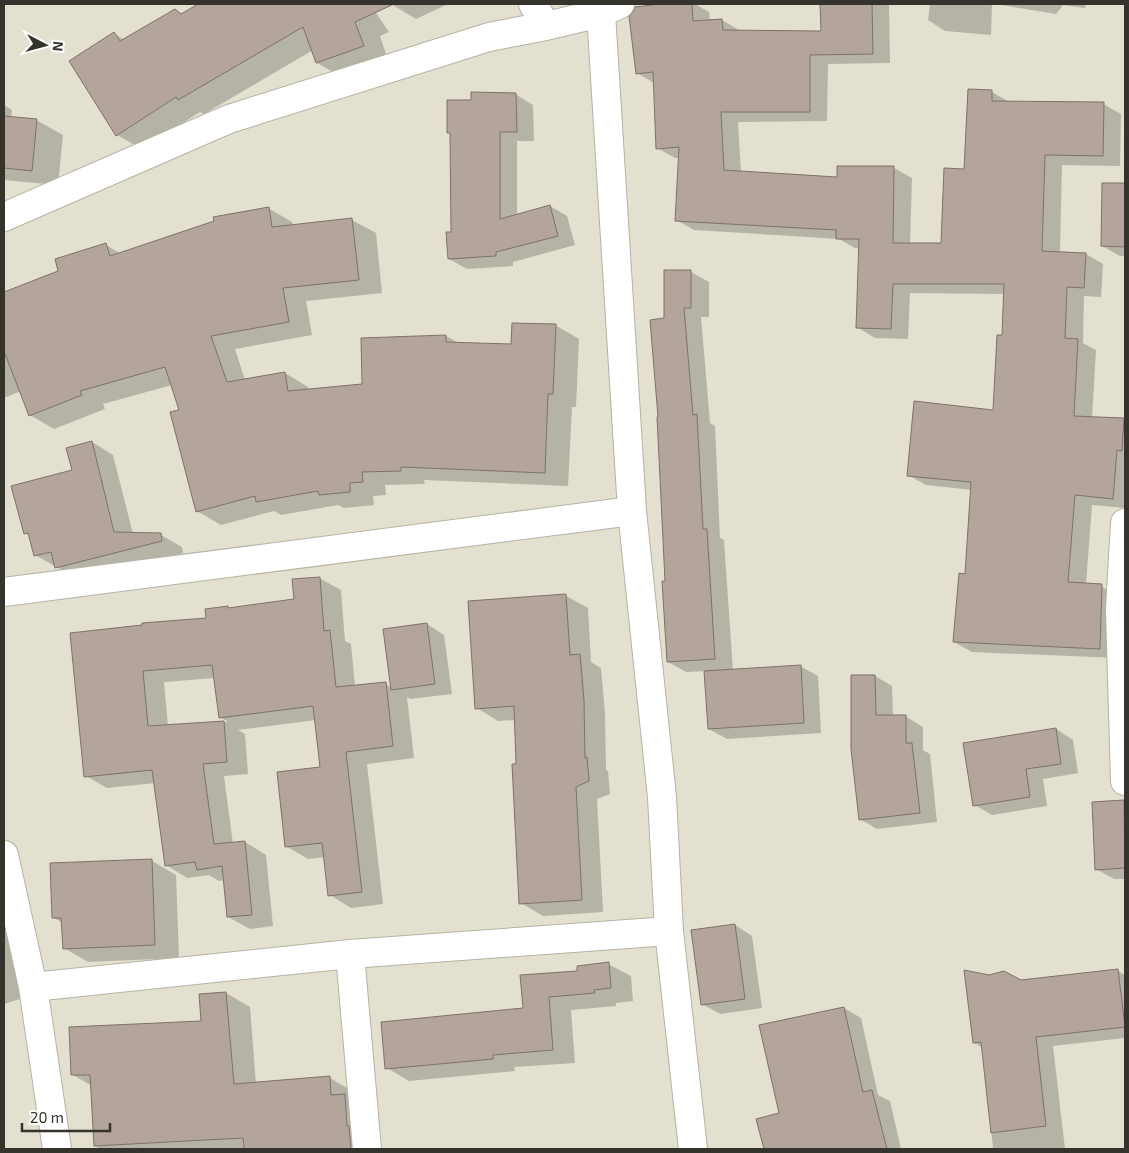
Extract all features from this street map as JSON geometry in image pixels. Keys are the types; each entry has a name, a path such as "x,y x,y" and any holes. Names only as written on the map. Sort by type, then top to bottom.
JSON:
{"street":[{"path":"4,217 229,119 489,37 540,15 610,8 632,512 662,798 669,931 693,1149"},
{"path":"4,592 632,512"},
{"path":"1125,523 1120,610 1125,776"},
{"path":"4,855 33,987 57,1149"},
{"path":"33,987 350,954 669,931"},
{"path":"350,954 367,1149"}],"building":[{"path":"198,4 394,4 355,22 364,46 316,63 303,27 178,100 176,97 116,136 69,61 114,32 120,41 175,9 181,14"},
{"path":"660,4 692,4 693,21 722,19 723,30 821,31 820,4 872,4 873,54 810,55 810,112 721,112 724,170 837,177 837,166 894,166 893,243 941,243 944,168 964,169 968,89 992,90 992,101 1104,102 1103,156 1045,155 1042,251 1086,253 1084,288 1067,287 1065,338 1078,339 1074,416 1124,418 1122,451 1117,450 1113,499 1075,495 1068,582 1102,584 1100,649 953,642 959,573 965,574 971,482 907,476 914,401 993,410 997,335 1002,335 1004,284 893,284 891,329 856,328 859,239 836,239 836,230 675,221 679,147 656,149 653,72 636,74 629,16 635,7"},
{"path":"471,92 516,93 517,132 500,132 500,219 550,205 558,236 496,252 496,256 448,259 446,232 451,232 450,133 447,133 447,100 471,100"},
{"path":"4,116 37,119 32,171 4,168"},
{"path":"1102,183 1125,183 1125,247 1101,246"},
{"path":"269,207 272,227 352,218 359,280 283,288 289,322 211,336 227,382 285,372 288,391 362,384 361,338 446,335 446,342 511,344 512,323 556,324 553,394 548,394 545,473 401,467 401,471 362,472 363,482 350,483 350,492 319,495 318,491 256,502 255,496 196,512 170,412 179,410 165,367 80,391 82,395 29,416 4,351 4,292 58,271 55,259 106,243 110,256 214,221 213,217"},
{"path":"664,270 691,270 691,308 684,308 693,415 697,414 703,529 707,529 715,659 667,662 662,581 665,581 658,417 650,320 664,318"},
{"path":"92,441 114,532 161,533 162,541 55,568 51,552 34,556 28,533 24,534 11,486 72,470 66,448"},
{"path":"320,577 324,631 330,630 336,687 386,682 393,746 346,752 362,892 328,896 322,843 285,847 277,772 320,767 313,706 219,718 212,665 143,671 148,726 224,721 227,762 203,764 214,844 245,841 252,915 227,917 222,866 197,870 195,862 165,866 152,770 84,777 70,633 142,625 142,623 206,618 205,609 228,606 228,608 294,599 292,579"},
{"path":"566,594 570,655 580,654 584,700 585,758 587,757 589,781 576,787 582,900 519,904 512,764 516,764 514,706 475,709 468,601"},
{"path":"427,623 435,684 391,690 383,629"},
{"path":"801,665 804,723 708,729 704,671"},
{"path":"851,675 875,675 876,715 906,715 906,743 912,743 920,813 859,820 851,749"},
{"path":"1056,728 1061,764 1026,769 1030,797 973,806 963,743"},
{"path":"1124,800 1125,868 1095,870 1092,802"},
{"path":"152,859 155,945 63,949 61,918 52,918 50,863"},
{"path":"735,924 745,999 701,1005 691,930"},
{"path":"609,962 611,988 594,990 595,993 549,997 553,1050 493,1055 493,1059 385,1069 381,1022 523,1008 520,975 577,971 577,966"},
{"path":"1118,969 1125,1027 1036,1037 1046,1126 991,1133 981,1042 973,1043 964,970 989,975 1004,971 1021,980"},
{"path":"226,992 234,1084 330,1076 331,1095 345,1094 351,1149 244,1149 243,1138 94,1146 90,1075 71,1075 69,1027 201,1021 199,994"},
{"path":"844,1007 863,1092 872,1090 887,1149 764,1149 756,1119 779,1113 759,1025"}]}
